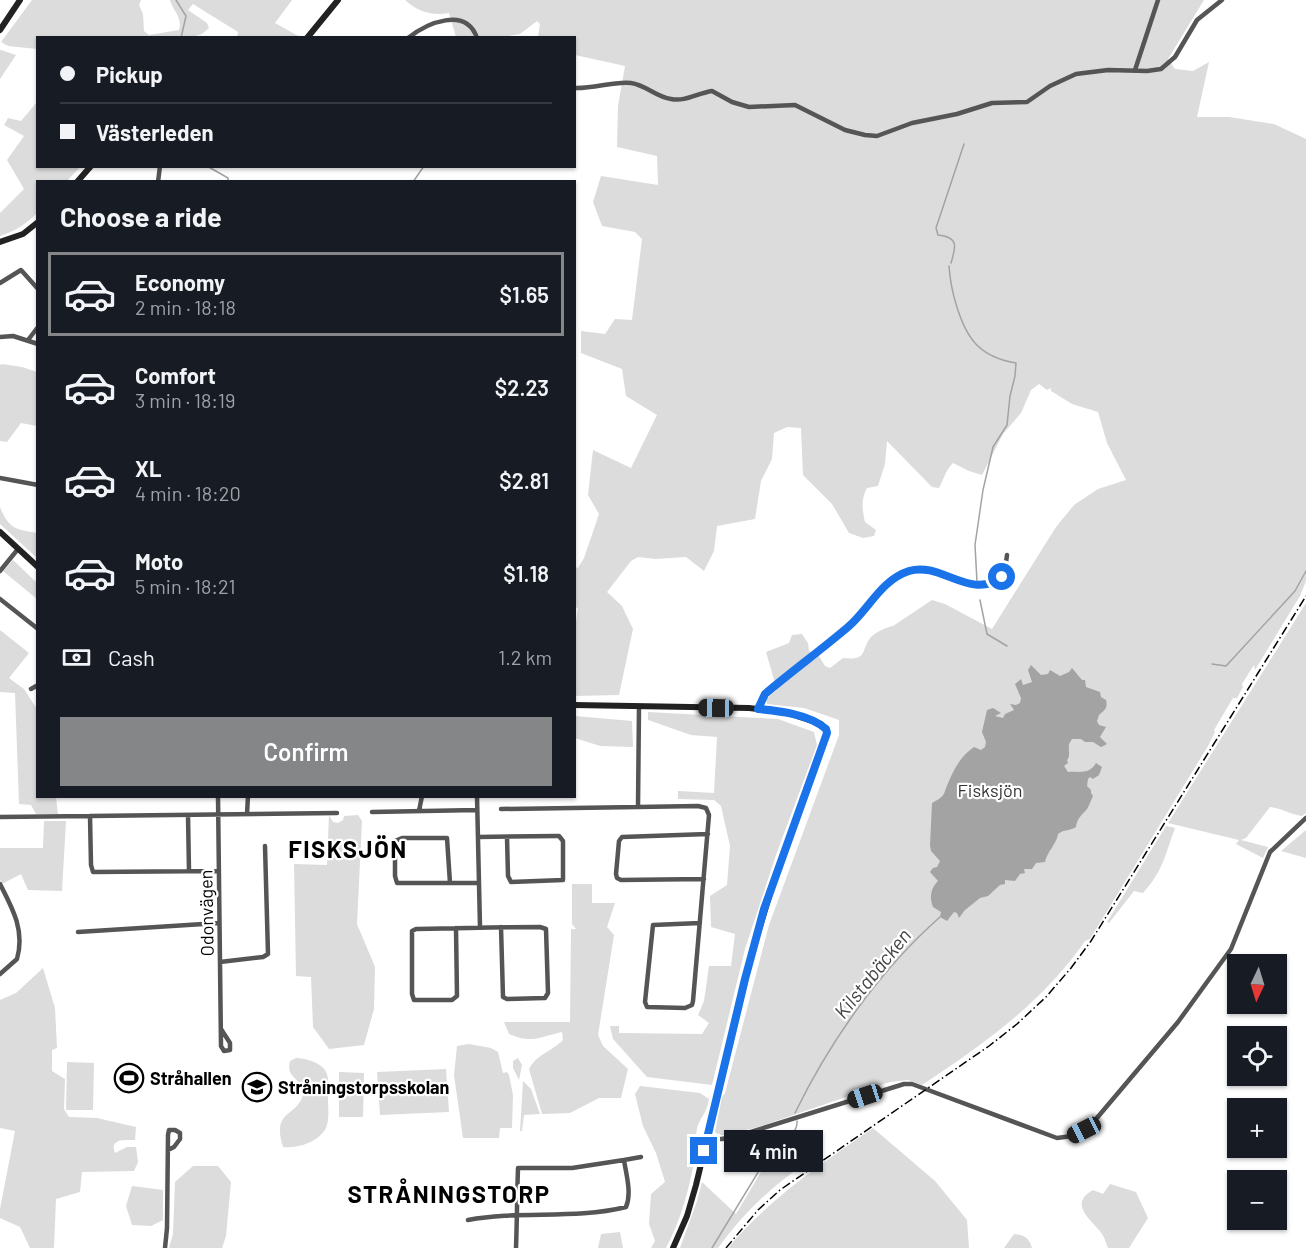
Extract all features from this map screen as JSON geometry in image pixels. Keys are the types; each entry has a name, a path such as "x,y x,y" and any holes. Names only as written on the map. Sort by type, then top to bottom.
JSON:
{"street":[{"path":"0,30 20,0"},
{"path":"309,36 338,0"},
{"path":"1135,70 1158,0"},
{"path":"576,88 629,83 639,85 659,96 676,100 712,91 732,102 749,107 795,105 845,130 877,136 912,123 957,114 986,104 1027,102 1050,86 1076,74 1155,71 1166,66 1175,57 1197,20 1222,0"},
{"path":"411,36 429,24 449,19 469,24 476,36"},
{"path":"79,180 89,168"},
{"path":"0,242 23,234 36,224"},
{"path":"0,283 21,270 36,287"},
{"path":"28,340 36,330"},
{"path":"0,337 13,336 36,343"},
{"path":"0,478 36,485"},
{"path":"0,532 36,565"},
{"path":"0,571 18,549"},
{"path":"758,709 765,694 849,626 880,590 900,575 911,570 928,571 962,582 981,585 994,582 1002,577 1007,555"},
{"path":"0,599 36,627"},
{"path":"31,689 36,686"},
{"path":"576,705 758,709 799,716 821,724 827,733 764,909 691,1201 673,1248"},
{"path":"638,807 639,706"},
{"name":"Odonvägen","path":"218,798 220,1029"},
{"path":"247,814 248,798"},
{"path":"419,812 422,798"},
{"path":"477,798 480,927"},
{"path":"501,809 702,807 708,810 710,815 700,923 692,1005 685,1008 646,1008 653,925 700,923"},
{"path":"372,812 477,810"},
{"path":"0,817 337,813"},
{"path":"188,815 189,871"},
{"path":"90,816 93,872 218,871"},
{"path":"707,1139 741,1135 904,1084 912,1084 1057,1138 1072,1136 1084,1130 1118,1094 1178,1022 1231,949 1270,852 1306,818"},
{"path":"704,879 621,880 616,874 619,841 622,837 708,834"},
{"path":"478,837 559,836 563,841 563,880 511,882 508,876 507,837"},
{"path":"450,883 447,838 402,838 395,841 394,876 397,883 450,883 479,883"},
{"path":"220,962 263,957 268,954 265,846"},
{"path":"0,884 15,913 18,927 17,959 0,974"},
{"path":"78,932 219,923"},
{"path":"456,928 457,996 452,1000 414,1000 411,994 412,932 416,929 480,927 501,927 540,927 546,929 548,993 545,998 504,999 502,997 501,927"},
{"path":"165,1248 168,1150"},
{"path":"516,1248 518,1168 572,1168 641,1157"},
{"path":"468,1220 493,1215 572,1216 626,1207 628,1188 624,1160"}],"green space":[{"path":"32,0 141,0 139,5 143,14 144,31 149,35 179,30 179,18 170,0 292,0 275,23 298,36 237,36 238,32 193,4 188,10 207,23 209,28 195,36 36,36 36,49 8,46 1,42"},
{"path":"405,0 1204,0 1168,59 1175,69 1193,71 1209,62 1197,117 1229,117 1274,124 1306,139 1306,581 1300,596 1255,670 1254,665 1242,684 1243,687 1237,698 1233,698 1214,730 1208,746 1090,939 1085,941 1050,984 1011,1021 922,1085 908,1080 890,1082 758,1127 724,1135 715,1132 722,1097 725,1093 769,925 839,735 839,720 804,708 767,704 766,699 777,690 766,652 789,643 792,635 802,634 808,643 809,651 819,656 825,666 830,668 843,658 857,658 863,654 873,635 893,626 932,600 945,604 992,629 1056,527 1074,505 1098,489 1126,480 1107,443 1098,412 1072,404 1051,391 1051,388 1047,390 1039,384 1031,390 1021,413 1003,434 982,475 953,463 939,488 932,487 887,441 885,464 878,486 867,488 863,500 865,522 876,530 874,536 863,538 849,533 832,504 803,475 801,428 787,427 774,433 772,459 761,481 755,519 717,526 714,551 704,571 686,557 655,559 638,557 631,561 607,592 622,606 633,629 619,695 576,696 578,608 576,607 576,567 578,568 584,558 599,514 588,495 593,450 631,468 657,415 626,396 622,369 581,353 581,331 605,334 615,319 632,320 642,239 635,232 602,226 593,202 601,176 658,185 657,156 617,147 618,106 625,66 576,55 576,36 538,36 540,24 537,21 520,34 456,36 449,13 437,14 415,8"},
{"path":"0,50 16,55 0,79"},
{"path":"36,103 36,168 79,168 68,180 36,180 36,214 20,227 0,236 0,213 24,189 7,160 24,136 4,125 8,118 21,121"},
{"path":"0,365 22,367 36,372 36,426 21,423 7,442 0,441"},
{"path":"0,507 6,520 14,527 36,533 36,557 0,524"},
{"path":"13,560 36,582 36,598 3,571"},
{"path":"1306,603 1306,813 1302,816 1270,807 1246,838 1241,840 1268,847 1263,858 1236,844 1239,840 1168,823"},
{"path":"0,630 29,653 9,678 24,689 36,707 36,798 56,798 58,814 36,814 31,805 19,804 15,693 0,692"},
{"path":"648,712 778,719 814,732 817,745 776,855 745,949 712,1085 647,1077 613,1039 610,1026 619,1026 619,1033 702,1034 709,1023 698,1015 704,1001 709,966 731,966 735,934 711,927 710,896 727,885 730,846 721,806 714,800 678,799 678,791 714,793 717,737 691,735 648,720"},
{"path":"576,716 632,721 633,747 600,746 576,738"},
{"path":"329,815 333,822 338,823 343,820 344,816 358,815 362,821 357,924 375,967 374,1009 364,1045 329,1049 313,1027 311,977 296,976 294,864 327,865"},
{"path":"44,821 66,821 62,891 28,890 21,874 2,884 0,848 43,848"},
{"path":"1166,826 1175,828 1155,877 1143,893 1134,891 1109,923 1107,922"},
{"path":"1306,830 1306,858 1281,851"},
{"path":"572,884 592,884 592,903 615,903 607,927 614,935 598,1035 603,1046 628,1069 621,1098 599,1098 570,1113 542,1114 529,1069 536,1060 563,1040 562,1032 536,1039 524,1039 509,1034 504,1022 570,1022 571,929 576,929 572,924"},
{"path":"43,968 55,1008 57,1048 52,1050 52,1071 65,1079 64,1109 69,1117 97,1118 136,1127 135,1140 116,1142 114,1148 115,1153 127,1147 136,1147 138,1162 134,1171 82,1172 80,1192 56,1199 54,1248 30,1248 20,1227 0,1218 15,1131 0,1128 0,1000 16,993"},
{"path":"469,1044 491,1048 498,1052 503,1073 507,1072 509,1075 513,1095 512,1128 500,1128 499,1138 463,1138 454,1075 457,1046"},
{"path":"296,1058 316,1063 327,1073 328,1123 325,1130 312,1141 294,1147 283,1147 280,1134 283,1118 298,1105 304,1088 290,1070 290,1061"},
{"path":"518,1058 522,1065 519,1080 513,1068 513,1061"},
{"path":"67,1062 94,1063 93,1110 66,1110"},
{"path":"446,1069 449,1112 380,1115 377,1072"},
{"path":"339,1072 364,1073 363,1117 339,1117"},
{"path":"523,1081 531,1089 540,1114 524,1115 522,1131 520,1131"},
{"path":"640,1086 700,1093 709,1099 698,1126 695,1158 684,1204 666,1248 651,1248 655,1241 649,1224 651,1194 665,1182 656,1153 643,1126 635,1094"},
{"path":"873,1128 935,1181 967,1220 969,1248 728,1248 778,1198"},
{"path":"770,1157 787,1163 812,1159 761,1199 738,1222 718,1248 680,1248 702,1182 736,1214"},
{"path":"193,1166 218,1166 231,1182 226,1236 222,1248 169,1248 173,1234 175,1182"},
{"path":"1110,1184 1136,1192 1148,1218 1129,1248 1108,1248 1103,1236 1082,1207 1085,1196 1093,1190 1103,1194"},
{"path":"132,1186 163,1190 163,1220 151,1226 132,1225 126,1206"},
{"path":"620,1232 623,1248 598,1248 601,1234"},
{"path":"1014,1234 1026,1238 1032,1248 1004,1248"}],"shaded area":[{"name":"Fisksjön","path":"1031,665 1041,675 1048,674 1050,670 1060,676 1072,668 1082,680 1085,680 1086,687 1100,692 1101,697 1106,700 1106,707 1097,721 1099,725 1106,727 1100,737 1107,744 1101,747 1093,742 1072,739 1069,744 1068,763 1064,766 1068,772 1087,771 1096,763 1102,767 1099,775 1088,779 1087,786 1093,796 1076,827 1058,834 1045,862 1036,863 1032,869 1024,869 1025,873 1020,874 1015,881 1005,880 1005,884 1000,885 988,896 980,898 959,918 954,912 947,921 940,917 941,912 933,907 931,900 932,890 938,881 930,872 937,867 940,861 931,851 930,845 932,803 943,795 964,756 974,747 981,750 985,747 986,742 982,732 987,710 993,708 1001,713 995,716 1003,718 1005,714 1014,710 1010,704 1020,703 1021,698 1015,684 1021,679 1023,685 1032,682 1028,670"}],"waterway":[{"path":"176,0 186,16 181,36"},
{"path":"951,263 955,248 953,241 938,235 936,228 964,144"},
{"path":"210,168 228,180"},
{"path":"414,180 423,168"},
{"path":"949,266 956,304 964,327 970,336 983,351 1016,363 1007,425 993,447 983,490 975,545 977,582"},
{"path":"1212,664 1226,666 1295,591 1306,571"},
{"path":"980,600 987,634 1007,646"},
{"name":"Kilstabäcken","path":"795,1113 824,1059 858,1008 897,960 940,917"},
{"name":"Kilstabäcken","path":"712,1248 774,1146 793,1133 797,1121"}],"railway":[{"path":"726,1248 758,1210 780,1190 989,1046 1046,997 1091,941 1306,596"}],"place":[{"name":"Stråhallen","path":"129,1078"},
{"name":"Stråningstorpsskolan","path":"257,1087"}],"district":[{"name":"FISKSJÖN","path":"348,848"},
{"name":"STRÅNINGSTORP","path":"449,1193"}],"route":[{"path":"704,1151 764,909 827,733 821,724 799,716 758,709 760,700 858,618 880,590 900,575 911,570 928,571 976,585 994,582 1002,577"}]}
